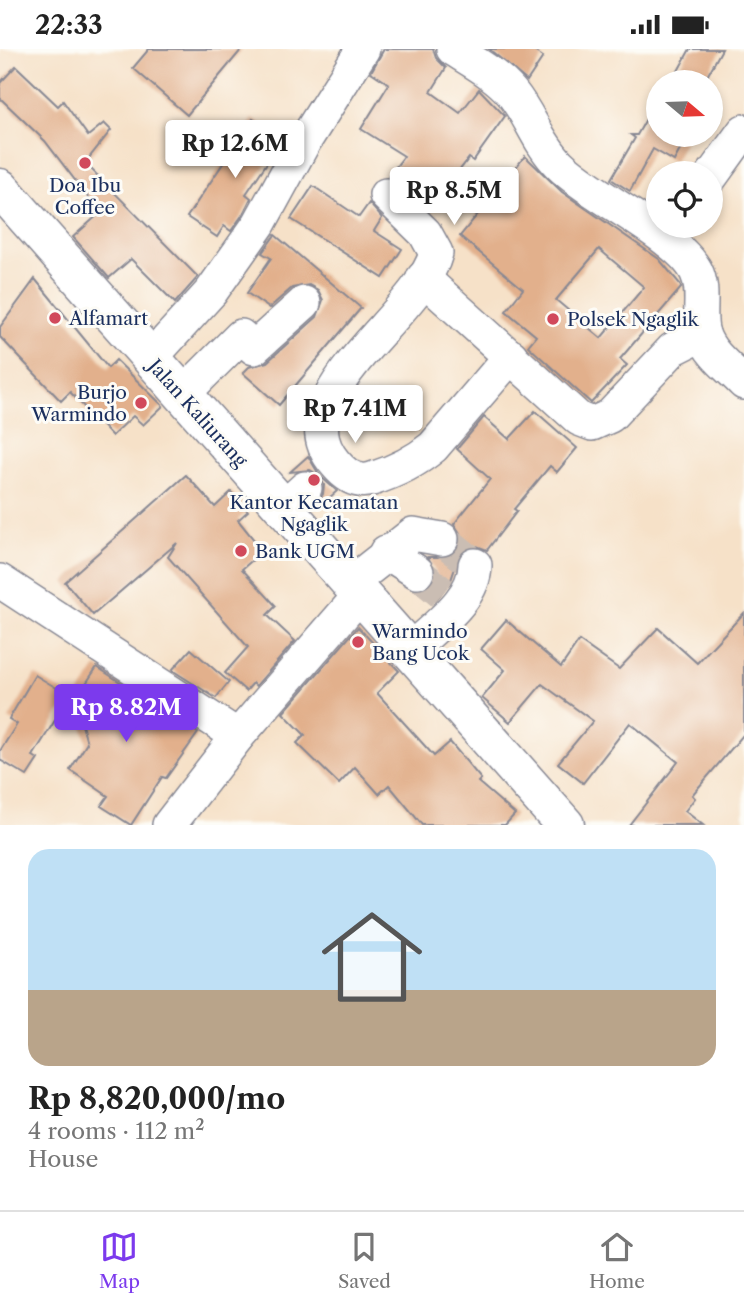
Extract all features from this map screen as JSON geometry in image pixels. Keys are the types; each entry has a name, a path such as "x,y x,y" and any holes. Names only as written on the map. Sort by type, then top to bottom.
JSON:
{"main road":[{"name":"Jalan Kaliurang","path":"0,188 182,395 311,482 356,588 565,825"}],"street":[{"path":"150,359 211,292 259,224 304,142 363,49"},
{"path":"453,49 490,72 512,94 538,138 559,164 599,197 646,220"},
{"path":"722,161 744,131"},
{"path":"386,195 434,245 434,262 338,383 326,404 320,421 322,440 311,482 349,477 366,481 418,459 433,447 511,356"},
{"path":"674,238 696,272 703,334 716,356 744,383"},
{"path":"423,278 579,419 597,424 623,403 673,349 703,334"},
{"path":"182,395 241,336 254,348 304,303"},
{"path":"169,825 386,552 413,534 442,539"},
{"path":"386,552 416,572"},
{"path":"411,649 452,602 473,583 475,565"},
{"path":"0,581 238,736"}],"building":[{"path":"149,49 242,49 187,115 133,68"},
{"path":"384,49 433,49 436,58 446,68 431,92 460,113 479,89 505,116 473,161 469,158 429,210 399,181 389,176 404,156 361,129 389,84 371,72"},
{"path":"489,49 531,49 543,57 527,81"},
{"path":"690,49 722,49 711,70 679,70"},
{"path":"16,66 58,106 63,101 88,136 104,123 111,130 85,163 198,277 175,303 131,259 109,278 73,237 100,213 45,141 0,98 0,83"},
{"path":"253,119 283,139 246,194 251,198 243,214 231,231 224,226 217,237 187,217"},
{"path":"646,119 646,147 682,147 674,161 653,149 630,191 611,179 635,138 631,135 637,135"},
{"path":"525,156 562,192 659,259 681,288 620,359 627,365 591,403 528,346 536,336 506,311 523,289 460,236","holes":["599,249 644,287 601,338 556,300"]},
{"path":"313,186 359,217 369,203 382,218 374,231 402,249 383,278 291,219"},
{"path":"275,235 361,308 279,405 243,373 249,367 267,362 317,317 323,300 318,290 309,285 292,288 269,308 247,293 271,258 262,253"},
{"path":"35,279 108,368 116,360 163,406 143,425 133,416 112,436 70,392 61,401 0,337 0,327"},
{"path":"535,411 577,448 557,472 550,466 514,509 517,511 487,550 477,546 460,553 451,580 436,600 424,590 433,583 436,574 428,557 448,557 457,551 460,533 454,524 490,479 457,449 484,417 509,439"},
{"path":"308,456 320,476 337,491 320,506 318,503 324,485 319,475 310,470 290,472"},
{"path":"186,475 215,507 231,492 248,511 238,520 263,551 242,569 276,606 267,615 295,641 256,686 253,683 246,691 225,673 248,647 168,557 177,543 93,615 65,582"},
{"path":"744,613 744,734 692,795 695,798 685,811 703,825 629,825 678,762 630,723 583,783 558,763 593,721 542,684 510,722 482,698 505,670 481,649 506,620 561,667 579,641 619,669 658,628 697,663"},
{"path":"358,627 399,671 377,693 434,756 450,742 481,779 478,782 515,814 505,825 422,825 389,785 379,794 355,767 339,784 297,743 305,735 283,713"},
{"path":"191,649 229,682 216,698 172,670"},
{"path":"97,667 198,733 166,778 162,777 131,825 101,806 108,796 70,770 87,743 75,700"},
{"path":"35,675 70,696 33,756 38,759 27,776 0,760 0,751 17,724 9,719"}],"tunnel":[{"path":"442,539 475,565"},
{"path":"417,572 448,598"}],"place":[{"name":"Doa Ibu Coffee","path":"85,163"},
{"name":"Alfamart","path":"55,318"},
{"name":"Polsek Ngaglik","path":"553,319"},
{"name":"Burjo Warmindo","path":"141,403"},
{"name":"Kantor Kecamatan Ngaglik","path":"314,480"},
{"name":"Bank UGM","path":"241,551"},
{"name":"Warmindo Bang Ucok","path":"358,642"}]}
